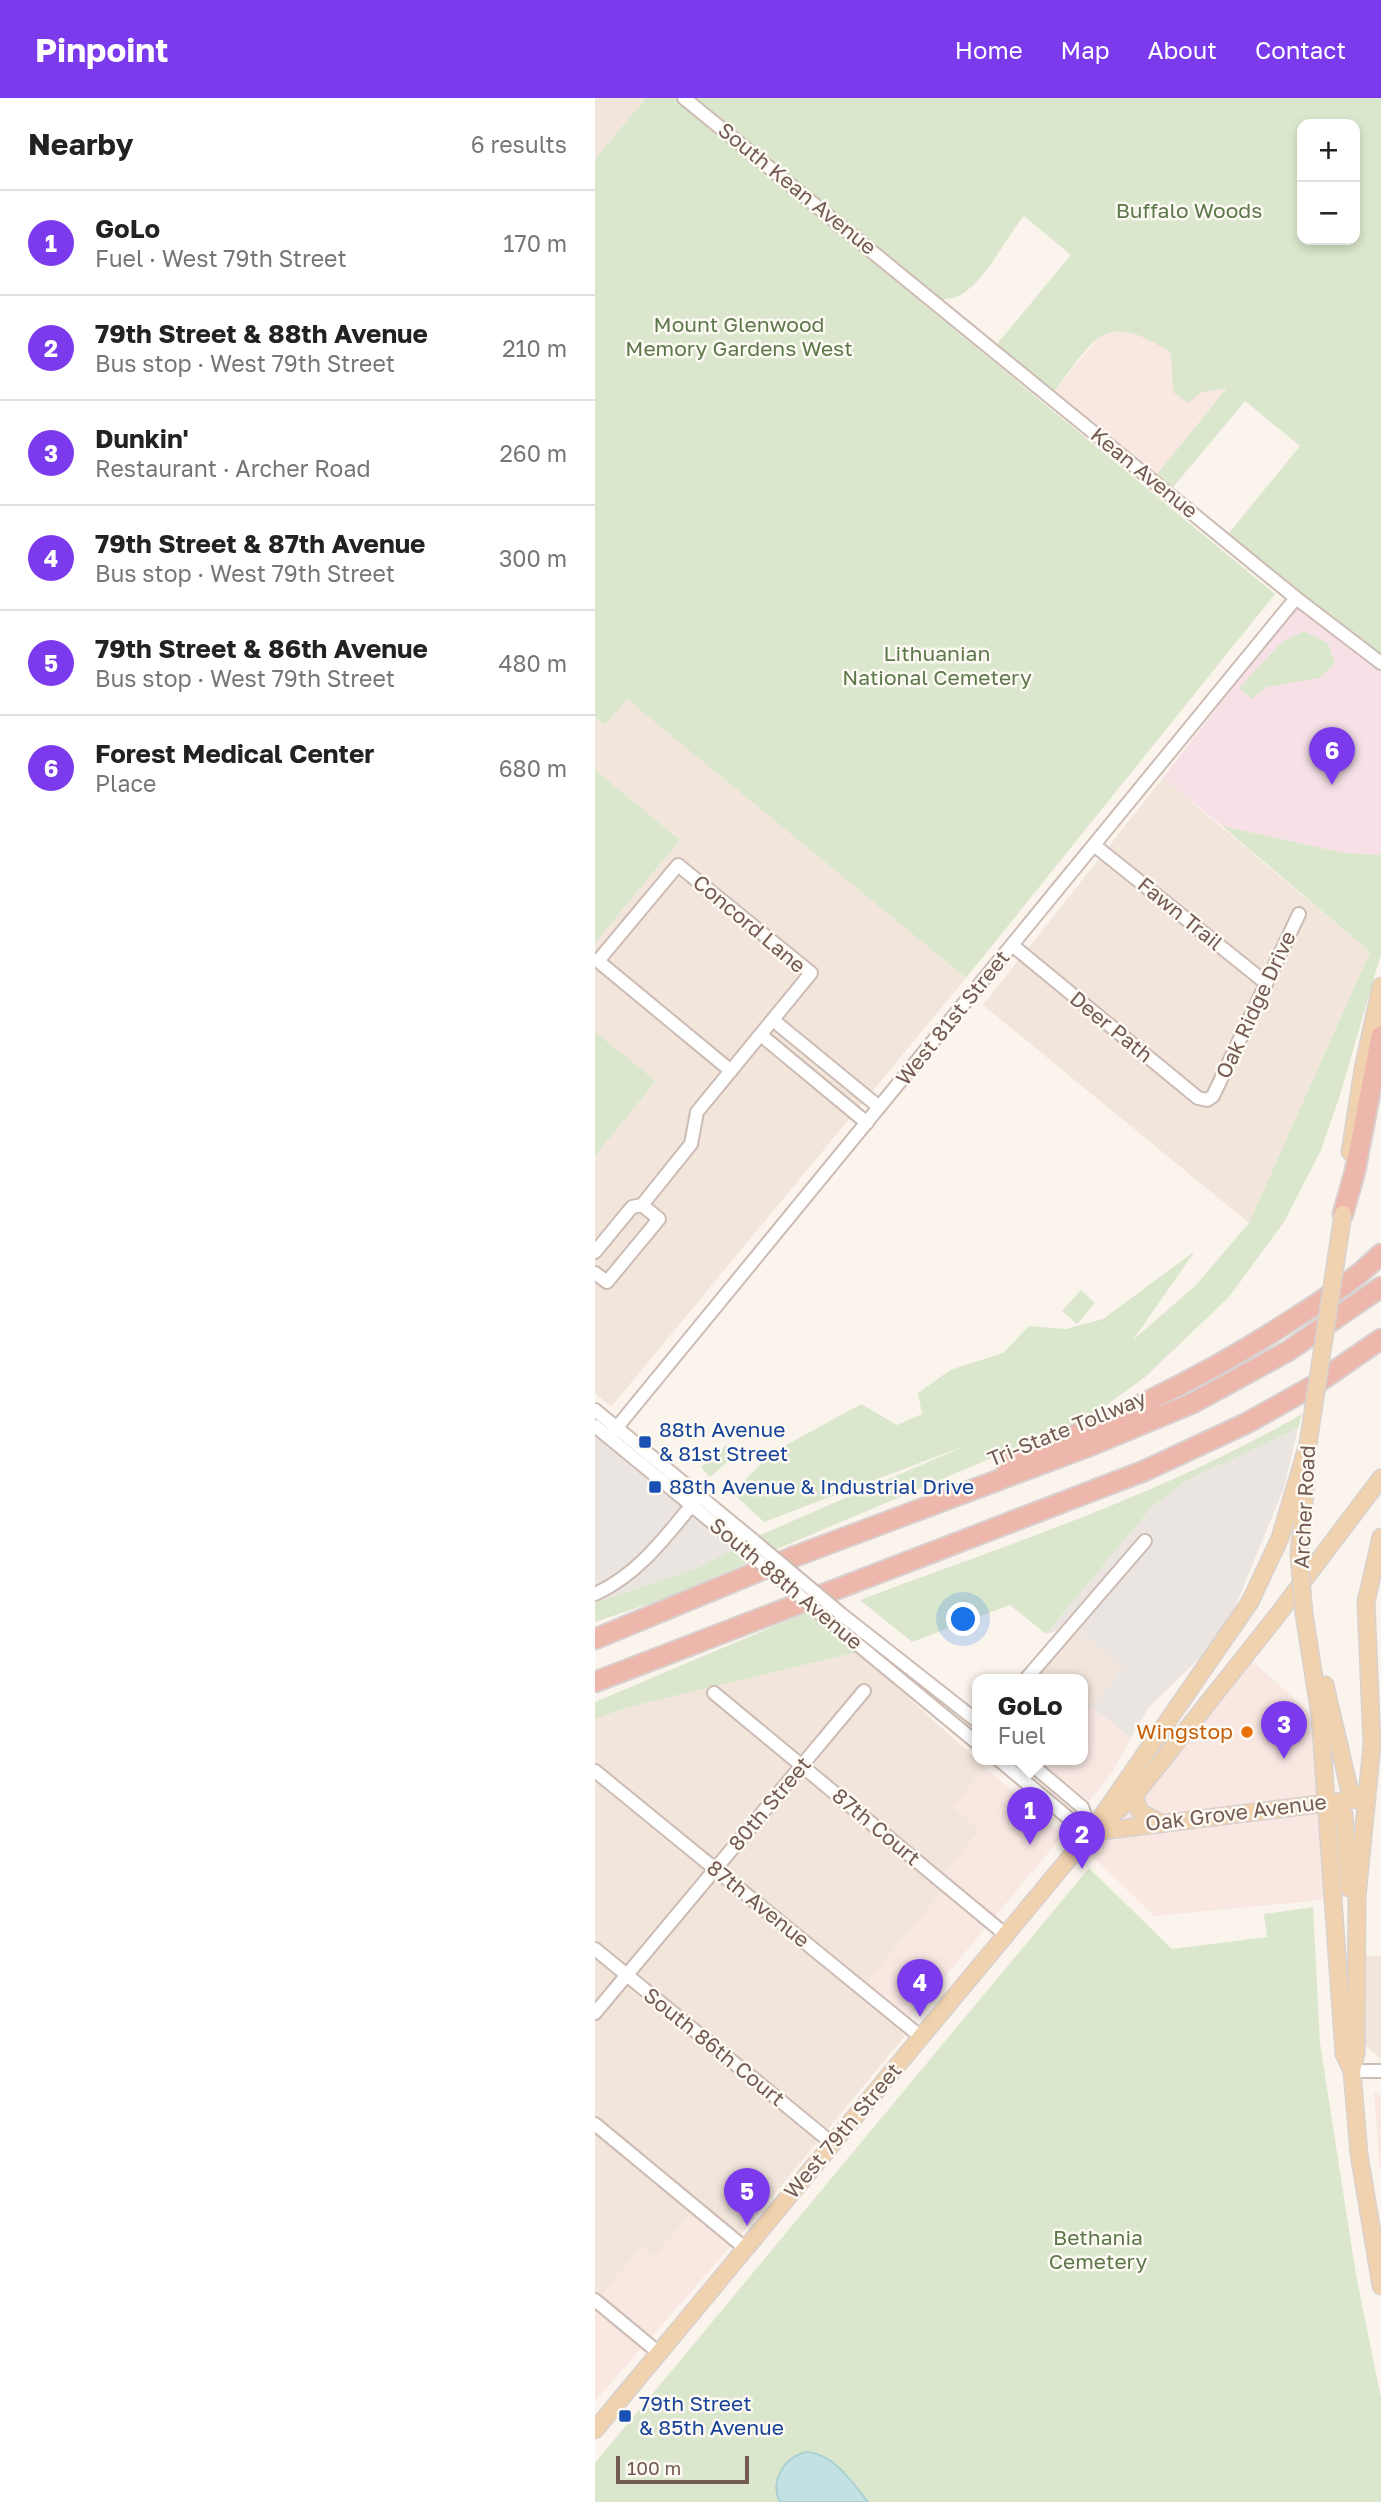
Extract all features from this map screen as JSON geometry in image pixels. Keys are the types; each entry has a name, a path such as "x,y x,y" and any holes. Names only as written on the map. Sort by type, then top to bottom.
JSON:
{"highway":[{"path":"1343,1213 1355,1171 1381,1036"},
{"path":"920,1511 971,1479 1082,1433 1221,1366 1349,1283 1381,1254"},
{"name":"Tri-State Tollway","path":"595,1639 793,1557 920,1511 1193,1402 1288,1351 1381,1287"},
{"path":"595,1682 1144,1471 1247,1423 1313,1386 1381,1339"}],"main road":[{"name":"Archer Road","path":"1352,2071 1344,2054 1328,1801 1299,1555 1308,1444 1363,1069 1381,986"},
{"path":"1091,1832 1250,1602 1280,1538 1308,1444"},
{"path":"1091,1832 1133,1796 1276,1617 1381,1478"},
{"name":"Archer Road","path":"1381,1537 1370,1576 1366,1614 1374,1798 1355,1947 1356,2053 1352,2071 1361,2166 1381,2286"},
{"path":"1310,1644 1322,1671 1340,1743 1346,1784 1355,1796 1374,1798"},
{"path":"1133,1796 1140,1812 1161,1823"},
{"name":"Oak Grove Avenue","path":"1091,1832 1328,1801 1374,1798"},
{"path":"1328,1801 1344,1814 1355,1947"},
{"name":"West 79th Street","path":"595,2430 1091,1832"}],"street":[{"name":"South Kean Avenue","path":"684,98 910,280"},
{"name":"Kean Avenue","path":"910,280 1296,597 1381,663"},
{"name":"West 81st Street","path":"613,1433 1296,597"},
{"name":"Fawn Trail","path":"1094,845 1266,983"},
{"name":"Concord Lane","path":"595,1252 632,1207 642,1205 691,1144 697,1112 761,1035 811,973 678,865 599,961 731,1071"},
{"name":"Oak Ridge Drive","path":"1213,1096 1299,914"},
{"name":"Deer Path","path":"1012,945 1198,1098 1206,1100 1213,1096"},
{"path":"773,1020 879,1107"},
{"path":"761,1035 867,1123"},
{"path":"595,1273 607,1282 659,1219 642,1205"},
{"name":"South 88th Avenue","path":"595,1410 613,1433 695,1501 741,1546 972,1737"},
{"name":"South 88th Avenue","path":"595,1426 613,1433"},
{"path":"595,1594 628,1576 695,1501"},
{"name":"South 88th Avenue","path":"695,1501 754,1541 841,1614 972,1716"},
{"path":"1030,1674 1145,1541"},
{"name":"80th Street","path":"595,2013 865,1691"},
{"name":"87th Court","path":"714,1693 1006,1935"},
{"path":"1005,1765 1072,1821 1091,1832"},
{"path":"1032,1765 1082,1807 1091,1832"},
{"name":"87th Avenue","path":"595,1771 921,2037"},
{"name":"South 86th Court","path":"595,1949 833,2144"},
{"path":"1352,2071 1381,2071"},
{"path":"595,2124 745,2249"},
{"path":"595,2300 659,2353"}],"shaded area":[{"path":"595,98 646,98 595,159"},
{"path":"1126,304 1228,387 1153,479 1051,395"},
{"path":"1297,604 1381,670 1381,855 1344,853 1222,826 1163,778"},
{"path":"627,698 966,978 611,1407 595,1393 595,1156 656,1081 595,1032 595,943 680,840 595,770 595,717 605,725"},
{"path":"1163,778 1370,952 1249,1223 983,1005"},
{"path":"1298,1428 1284,1488 1235,1607 1203,1655 1149,1707 1131,1738 1091,1706 1123,1669 1073,1625 1046,1634 1151,1508 1184,1482"},
{"path":"595,1436 659,1486 732,1550 700,1567 595,1603"},
{"path":"1073,1625 1124,1669 1088,1711 1088,1674 1030,1674"},
{"path":"858,1652 972,1755 972,1765 983,1765 986,1768 953,1807 980,1830 937,1883 944,1890 858,1993 901,2029 904,2037 745,2230 732,2229 700,2203 654,2257 641,2247 595,2303 595,1719 629,1707"},
{"path":"1250,1658 1320,1723 1324,1797 1102,1828"},
{"path":"1091,1706 1131,1738 1113,1771 1089,1801 1044,1765 1088,1765 1088,1710"},
{"path":"986,1768 1063,1835 901,2029 857,1994 944,1890 936,1883 980,1831 953,1807"},
{"path":"1325,1805 1332,1899 1154,1916 1083,1847 1092,1836"},
{"path":"1360,1956 1381,1956 1381,2059 1361,2042"},
{"path":"1374,2092 1381,2096 1381,2172 1379,2161"},
{"path":"700,2203 732,2229 745,2230 595,2401 595,2303 641,2247 654,2257"}],"green space":[{"path":"646,98 1381,98 1381,660 1225,538 1300,446 1245,401 1169,492 1153,479 1227,388 1202,392 1188,403 1173,392 1171,353 1148,339 1129,332 1114,332 1101,336 1089,346 1051,395 993,349 1071,255 1024,216 979,279 957,297 945,299 940,305 944,309 688,110 1275,594 966,978 627,699 605,725 595,717 595,159"},
{"path":"1304,631 1328,643 1335,664 1319,678 1267,687 1252,699 1239,688 1282,642"},
{"path":"595,770 680,840 595,943"},
{"path":"1222,826 1344,853 1381,855 1381,954 1321,1150 1284,1222 1229,1297 1145,1377 1101,1409 775,1550 758,1536 967,1445 764,1522 733,1493 770,1454 861,1404 897,1425 922,1414 918,1393 950,1370 1003,1353 1029,1326 1066,1329 1103,1319 1195,1251 1133,1340 1195,1286 1249,1223 1370,952"},
{"path":"595,1032 656,1081 595,1156"},
{"path":"1081,1290 1095,1303 1077,1324 1062,1311"},
{"path":"1302,1414 1298,1428 1184,1482 1151,1508 1046,1634 1010,1605 912,1642 860,1600 1029,1538 1141,1493 1249,1443"},
{"path":"726,1445 735,1455 710,1477 701,1467"},
{"path":"732,1550 747,1563 666,1598 595,1622 595,1603 700,1567"},
{"path":"808,1612 858,1652 629,1707 595,1719 595,1702"},
{"name":"Bethania Cemetery","path":"1089,1868 1172,1949 1267,1937 1264,1914 1313,1907 1320,2043 1356,2275 1381,2398 1381,2502 595,2502 595,2463"}],"water":[{"path":"807,2452 834,2463 868,2502 780,2502 776,2486 781,2471 792,2459"}],"place":[{"name":"Forest Medical Center","path":"1332,785"},
{"name":"88th Avenue & 81st Street","path":"645,1442"},
{"name":"88th Avenue & Industrial Drive","path":"655,1487"},
{"name":"Wingstop","path":"1247,1732"},
{"name":"Dunkin'","path":"1284,1759"},
{"name":"GoLo","path":"1030,1845"},
{"name":"79th Street & 88th Avenue","path":"1082,1869"},
{"name":"79th Street & 87th Avenue","path":"920,2017"},
{"name":"79th Street & 86th Avenue","path":"747,2226"},
{"name":"79th Street & 85th Avenue","path":"625,2416"}],"park label":[{"name":"Buffalo Woods","path":"1189,211"},
{"name":"Mount Glenwood Memory Gardens West","path":"739,337"},
{"name":"Lithuanian National Cemetery","path":"937,666"}]}
